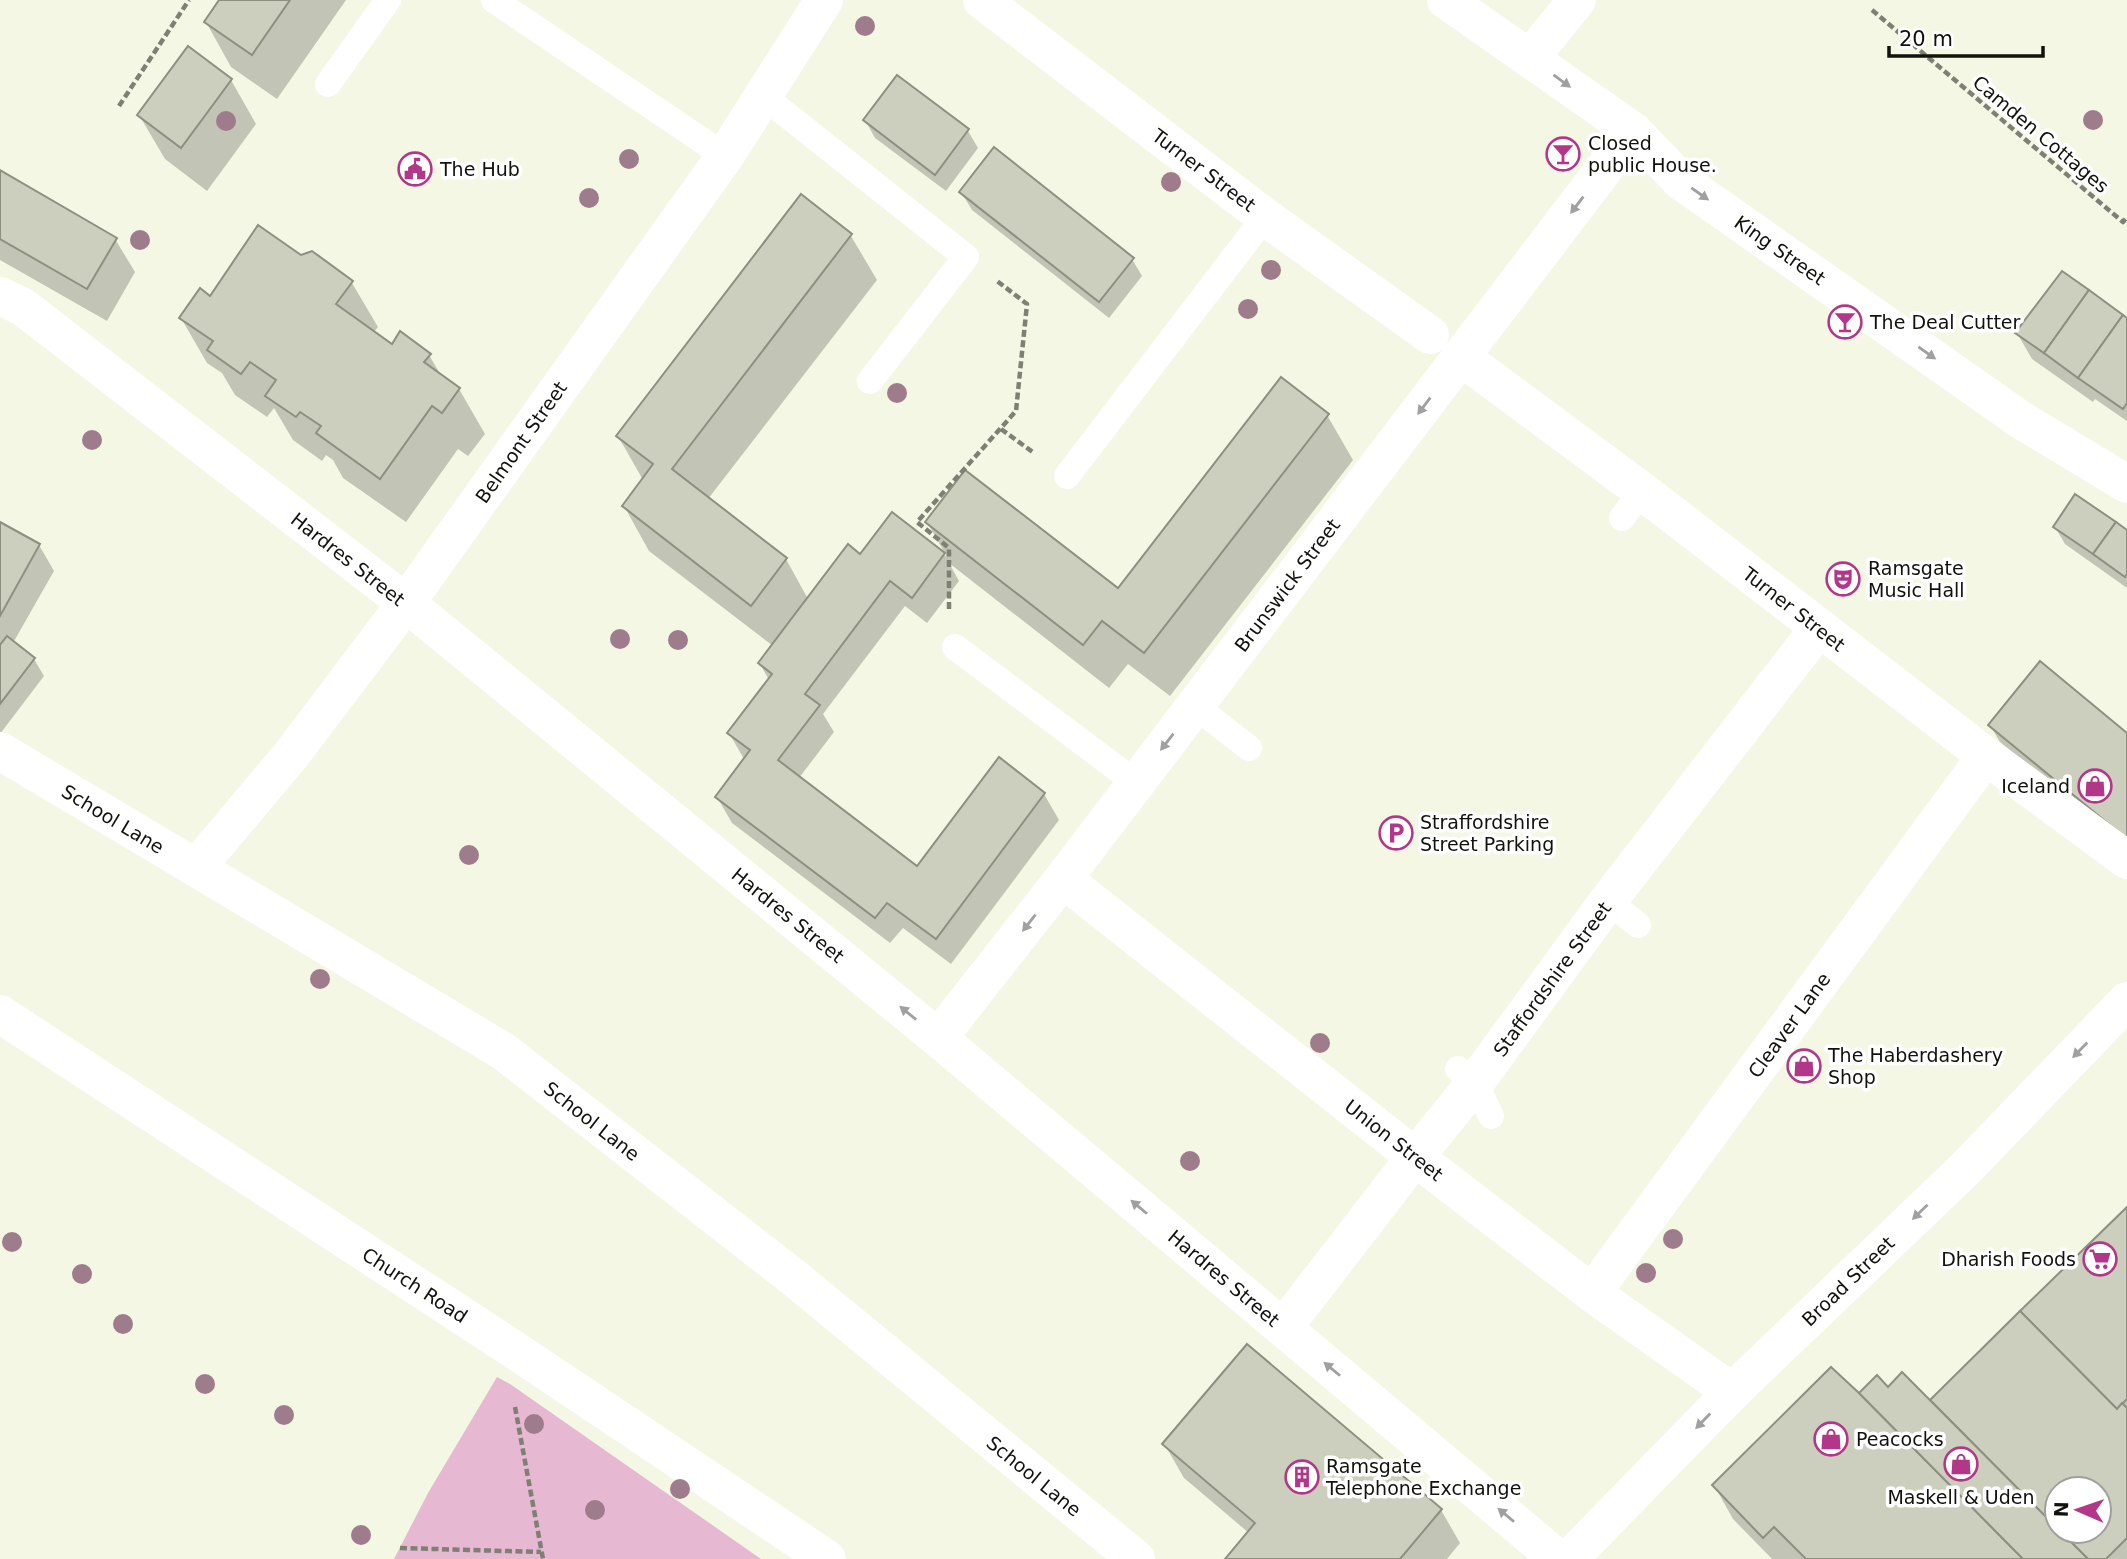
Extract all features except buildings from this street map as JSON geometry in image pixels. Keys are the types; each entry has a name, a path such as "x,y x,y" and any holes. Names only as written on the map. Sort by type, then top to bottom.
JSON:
{"street":[{"name":"Belmont Street","path":"196,868 291,755 406,603 725,156 824,0"},
{"name":"Turner Street","path":"982,0 1265,217 1430,335"},
{"name":"King Street","path":"1446,0 1633,131 1681,181 2021,420 2127,484"},
{"path":"1530,58 1577,0"},
{"name":"Brunswick Street","path":"938,1038 1063,879 1633,131"},
{"name":"Hardres Street","path":"0,296 23,307 406,603 938,1038 1558,1559"},
{"name":"Turner Street","path":"1461,357 1632,505 1819,628 2127,860"},
{"name":"Staffordshire Street","path":"1283,1328 1415,1157 1475,1089 1608,901 1819,628"},
{"name":"School Lane","path":"0,751 503,1051 793,1278 1136,1559"},
{"name":"Cleaver Lane","path":"1592,1293 1986,756"},
{"name":"Union Street","path":"1063,879 1592,1293 1732,1392"},
{"name":"Broad Street","path":"1569,1559 1732,1392 1965,1169 2127,1001"},
{"name":"Church Road","path":"0,1014 510,1347 827,1559"}],"lane":[{"path":"328,84 388,0"},
{"path":"494,0 725,156"},
{"path":"763,96 966,257 870,381"},
{"path":"1067,476 1265,217"},
{"path":"955,647 1135,782"},
{"path":"1195,706 1249,748"},
{"path":"1608,901 1638,925"}],"path":[{"path":"120,106 189,0"},
{"name":"Camden Cottages","path":"1872,10 2123,222 2127,217"},
{"path":"955,647 950,619 949,548 917,522 1016,411 1027,304 966,257"},
{"path":"510,1347 510,1384 543,1559"},
{"path":"400,1548 541,1552"}],"shaded area":[{"path":"497,1377 761,1559 394,1559 428,1493"}],"place":[{"name":"Closed public House.","path":"1563,154"},
{"name":"The Hub","path":"415,169"},
{"name":"The Deal Cutter","path":"1845,322"},
{"name":"Ramsgate Music Hall","path":"1843,579"},
{"name":"Iceland","path":"2095,786"},
{"name":"Straffordshire Street Parking","path":"1396,833"},
{"name":"The Haberdashery Shop","path":"1804,1066"},
{"name":"Dharish Foods","path":"2100,1259"},
{"name":"Peacocks","path":"1831,1439"},
{"name":"Maskell & Uden","path":"1961,1464"},
{"name":"Ramsgate Telephone Exchange","path":"1302,1477"}]}
